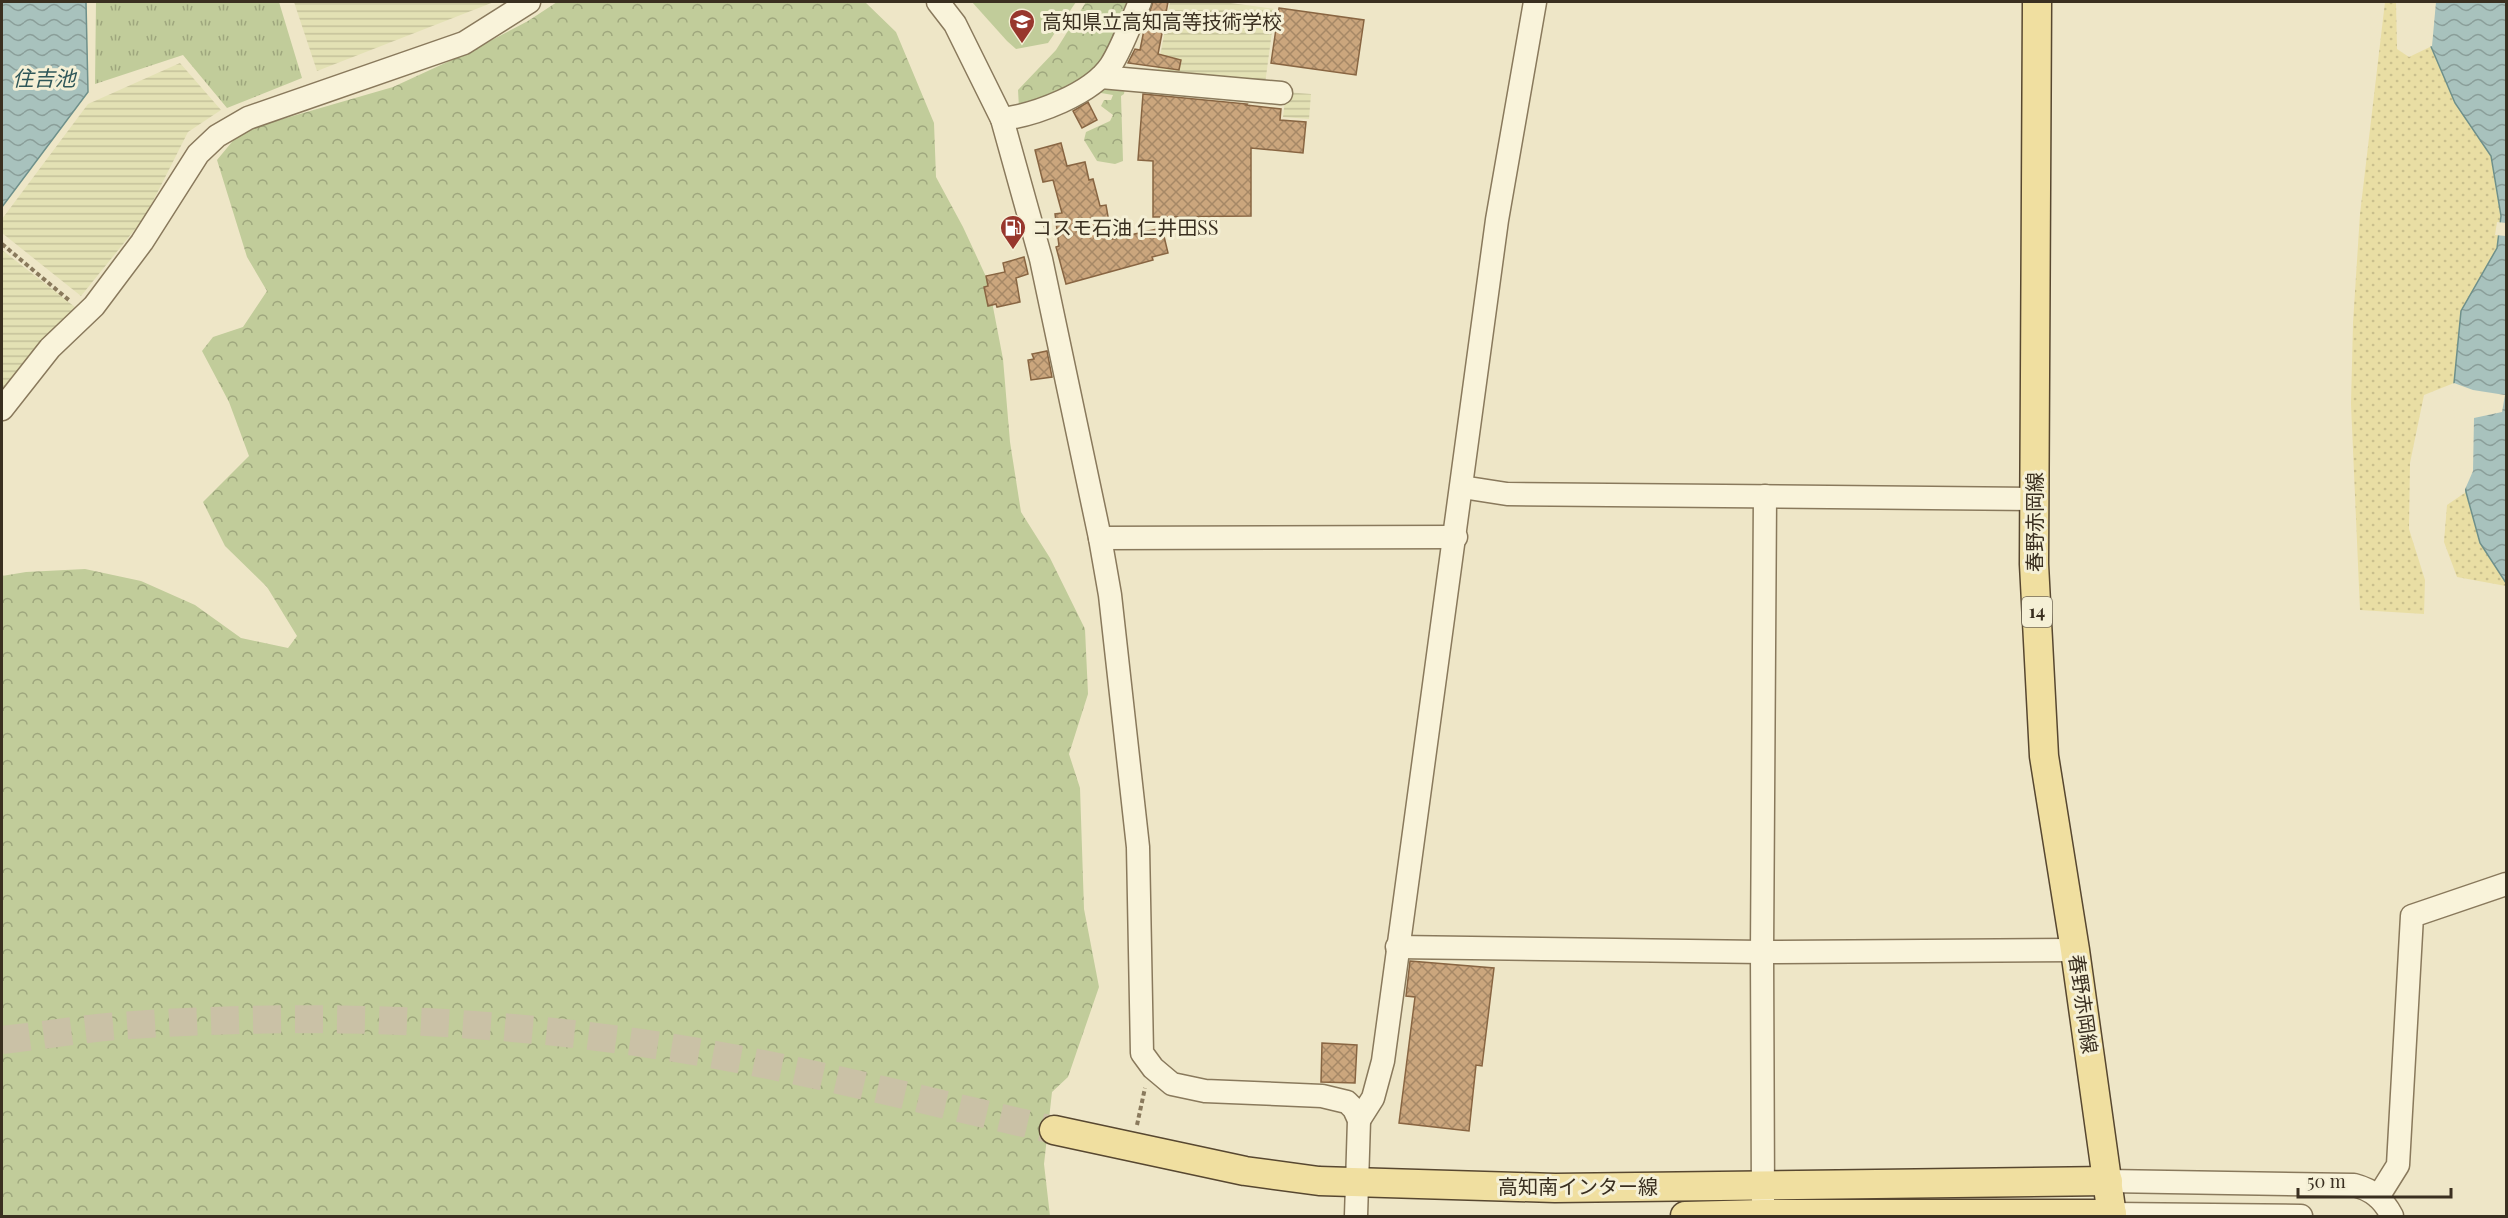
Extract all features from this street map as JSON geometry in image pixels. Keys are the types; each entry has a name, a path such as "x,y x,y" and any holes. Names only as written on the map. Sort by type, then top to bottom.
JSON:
{"main road":[{"name":"春野赤岡線","path":"2037,2 2034,564 2044,756 2075,950 2112,1215"},
{"name":"高知南インター線","path":"1054,1130 1245,1171 1319,1181 1555,1188 1763,1205 2112,1215"},
{"name":"高知南インター線","path":"1685,1216 1763,1205 2108,1181"}],"street":[{"path":"2,410 50,348 94,306 142,242 191,162 217,136 249,118 464,43 529,2"},
{"path":"938,2 955,24 1002,119 1041,259 1100,538 1110,595 1138,847 1142,1053 1153,1068 1172,1084 1205,1091 1322,1095 1347,1102 1354,1109 1359,1120 1356,1216"},
{"path":"1002,119 1017,117 1057,103 1101,76 1120,48 1140,2"},
{"path":"1359,1120 1373,1098 1383,1061 1397,947 1456,537 1497,220 1535,2"},
{"path":"1101,76 1281,93"},
{"path":"1462,487 1507,494 2035,499"},
{"path":"1763,1205 1765,496"},
{"path":"1100,538 1456,537"},
{"path":"2378,1197 2398,1165 2412,916 2506,884"},
{"path":"1397,947 1762,952 2075,950"},
{"path":"2108,1181 2334,1184 2368,1189 2378,1197 2392,1216"},
{"path":"2112,1215 2301,1216"}],"path":[{"path":"2,244 86,314"},
{"path":"1136,1127 1145,1088"}],"shaded area":[{"path":"294,2 494,2 317,71"},
{"path":"1170,2 1223,2 1275,9 1265,84 1157,73"},
{"path":"180,63 221,110 188,132 145,217 81,296 2,233 2,219 88,104"},
{"path":"1286,92 1311,94 1309,119 1283,117"},
{"path":"2,250 75,307 29,356 2,390"}],"green space":[{"path":"96,2 279,2 302,78 227,108 183,55 95,84"},
{"path":"557,2 865,2 896,32 934,123 936,177 988,281 1003,359 1010,442 1021,512 1050,558 1085,629 1088,694 1069,754 1080,788 1084,909 1099,987 1068,1077 1052,1092 1044,1164 1050,1216 2,1216 2,576 26,572 85,569 141,581 195,605 241,638 288,648 297,636 267,587 225,546 203,502 249,456 229,402 202,351 213,337 243,327 267,291 247,257 217,160 241,131 393,87 469,52 528,21"},
{"path":"972,2 1076,2 1048,43 1016,49"},
{"path":"1086,2 1129,2 1112,53 1083,83 1019,108 1018,90 1056,50"},
{"path":"1103,84 1125,87 1124,94 1121,96 1123,161 1115,164 1097,161 1084,140 1086,132 1110,121 1113,115 1101,106 1104,100 1111,100 1113,95 1101,93"}],"sand":[{"path":"2385,2 2396,2 2397,49 2409,57 2432,46 2455,103 2491,156 2501,216 2497,248 2461,312 2454,383 2424,395 2410,463 2409,529 2425,580 2424,614 2360,610 2351,404 2353,323 2360,214"},
{"path":"2466,492 2480,543 2506,586 2457,577 2444,542 2447,505"}],"water":[{"name":"住吉池","path":"2,2 86,2 88,92 2,207"},
{"path":"2412,2 2506,2 2506,583 2480,543 2466,492 2454,383 2461,311 2497,248 2501,216 2491,156 2455,103"}],"pier":[{"path":"2409,2 2436,2 2432,46 2429,47"},
{"path":"2497,222 2506,223 2506,236 2495,235"},
{"path":"2454,383 2473,390 2505,395 2502,412 2474,418 2473,471 2463,494 2451,385"}],"building":[{"path":"1153,2 1168,2 1158,54 1181,60 1179,70 1128,63 1135,49 1140,50"},
{"path":"1279,8 1364,20 1356,75 1271,63"},
{"path":"1143,94 1281,109 1280,120 1306,122 1303,153 1251,148 1251,216 1153,217 1153,161 1138,160"},
{"path":"1088,102 1097,120 1082,128 1073,111"},
{"path":"1061,143 1067,166 1085,162 1089,180 1093,179 1100,206 1106,205 1112,239 1162,228 1168,253 1152,257 1153,260 1066,284 1056,247 1059,246 1055,214 1062,213 1053,180 1043,182 1035,150"},
{"path":"1024,257 1028,274 1016,278 1020,302 997,307 996,304 988,306 984,287 988,286 986,276 1005,272 1003,263"},
{"path":"1047,351 1052,377 1031,380 1028,360 1034,359 1032,354"},
{"path":"1410,961 1494,968 1482,1066 1476,1065 1469,1131 1399,1123 1415,997 1406,996"},
{"path":"1322,1043 1357,1045 1355,1083 1321,1082"}],"tunnel":[{"path":"2,1040 118,1026 254,1020 391,1021 527,1029 662,1046 760,1063 1054,1130"}],"place":[{"name":"高知県立高知高等技術学校","path":"1022,45"},
{"name":"コスモ石油 仁井田SS","path":"1013,251"}]}
